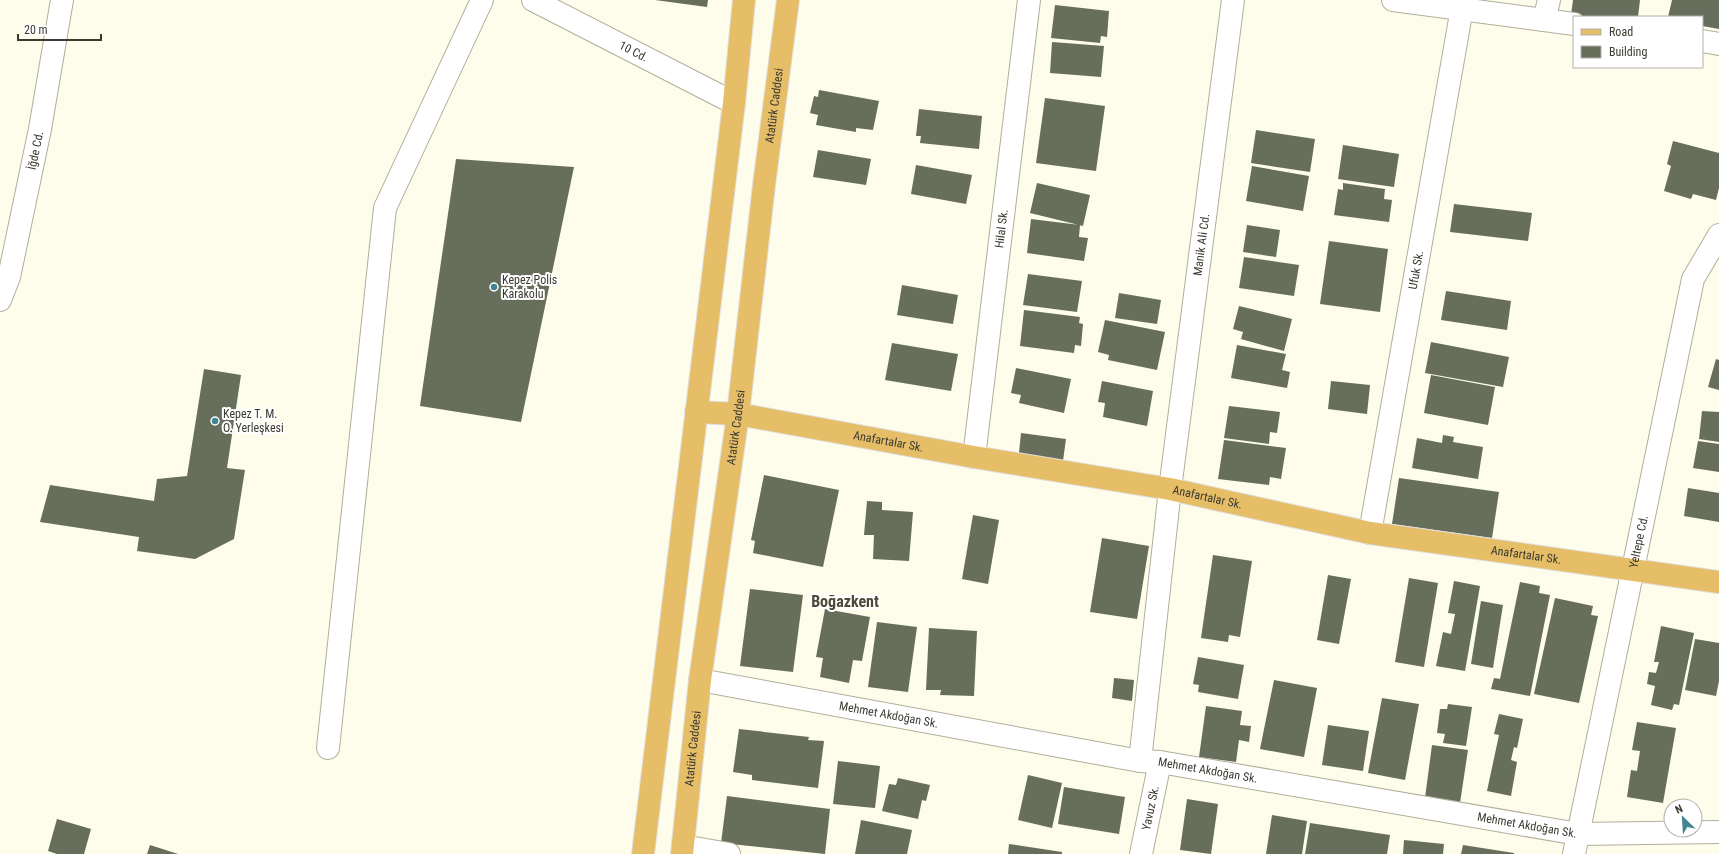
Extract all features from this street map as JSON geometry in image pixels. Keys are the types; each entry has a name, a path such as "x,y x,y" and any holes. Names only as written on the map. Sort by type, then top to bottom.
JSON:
{"main road":[{"path":"643,854 734,103 744,0"},
{"name":"Atatürk Caddesi","path":"682,850 700,680 738,414 764,185 788,0"},
{"name":"Anafartalar Sk.","path":"696,412 738,414 974,457 1170,489 1370,533 1719,582"}],"street":[{"name":"İğde Cd.","path":"0,300 9,277 40,129 62,0"},
{"path":"328,748 384,208 482,0"},
{"name":"10 Cd.","path":"533,0 734,103"},
{"name":"Hilal Sk.","path":"974,457 1029,0"},
{"name":"Manik Ali Cd.","path":"1150,761 1170,489 1233,0"},
{"path":"1393,0 1462,8 1547,10 1573,23"},
{"name":"Ufuk Sk.","path":"1370,533 1462,8"},
{"path":"1703,41 1719,44"},
{"name":"Yeltepe Cd.","path":"1576,844 1693,279 1719,235"},
{"name":"Mehmet Akdoğan Sk.","path":"700,680 1150,761 1576,844 1719,832"},
{"name":"Yavuz Sk.","path":"1141,854 1150,761"},
{"path":"682,850 729,854"}],"building":[{"path":"655,0 708,0 707,7"},
{"path":"1573,0 1640,0 1638,16 1573,16 1570,22"},
{"path":"1672,0 1719,0 1719,29 1703,26 1703,16 1668,16"},
{"path":"1055,5 1109,11 1107,37 1101,36 1100,43 1051,38"},
{"path":"1052,42 1104,46 1101,77 1050,73"},
{"path":"819,90 879,101 873,130 856,128 856,132 816,125 818,115 810,113 814,96 818,97"},
{"path":"1045,98 1105,106 1096,171 1036,163"},
{"path":"919,109 982,116 979,149 920,143 921,136 916,136"},
{"path":"1256,130 1315,139 1310,172 1251,163"},
{"path":"1673,141 1719,153 1719,188 1716,200 1693,194 1691,199 1664,191 1671,166 1667,164"},
{"path":"1343,145 1399,154 1394,187 1338,179"},
{"path":"818,150 871,159 866,185 813,177"},
{"name":"Kepez Polis Karakolu","path":"456,159 574,167 521,422 420,406"},
{"path":"916,165 972,175 966,204 911,194"},
{"path":"1252,166 1309,176 1303,211 1246,201"},
{"path":"1037,183 1090,195 1083,226 1030,213"},
{"path":"1343,183 1385,189 1384,199 1392,200 1389,222 1334,215 1338,189 1343,190"},
{"path":"1454,204 1532,213 1528,241 1450,232"},
{"path":"1031,219 1080,225 1079,237 1088,238 1084,261 1027,253"},
{"path":"1247,225 1280,230 1276,257 1243,252"},
{"path":"1329,241 1388,249 1380,312 1320,304"},
{"path":"1244,257 1299,265 1294,296 1239,288"},
{"path":"1028,274 1082,281 1077,312 1023,305"},
{"path":"902,285 958,295 953,324 897,315"},
{"path":"1446,291 1511,301 1507,330 1441,320"},
{"path":"1119,293 1161,300 1157,324 1115,318"},
{"path":"1239,306 1292,319 1284,351 1241,339 1243,332 1233,329"},
{"path":"1024,310 1080,317 1079,323 1083,324 1081,346 1075,345 1074,353 1020,346"},
{"path":"1105,320 1165,332 1157,370 1108,360 1109,355 1098,352"},
{"path":"1431,342 1509,357 1503,387 1425,373"},
{"path":"892,343 958,354 951,391 885,380"},
{"path":"1237,345 1286,354 1282,370 1290,372 1287,388 1231,378"},
{"path":"1716,359 1719,360 1719,390 1708,387"},
{"path":"1016,368 1071,379 1064,413 1019,403 1021,395 1011,393"},
{"name":"Kepez T. M. O. Yerleşkesi","path":"204,369 241,375 227,468 245,470 234,539 195,559 137,551 139,537 40,522 50,485 154,501 157,479 187,476"},
{"path":"1431,375 1495,387 1488,425 1424,413"},
{"path":"1102,381 1153,391 1147,426 1103,417 1105,403 1098,402"},
{"path":"1331,381 1370,385 1367,414 1328,409"},
{"path":"1229,406 1280,412 1277,433 1270,432 1269,444 1224,438"},
{"path":"1702,411 1719,412 1719,442 1699,439"},
{"path":"1021,433 1066,439 1062,468 1018,462"},
{"path":"1443,435 1454,437 1453,442 1483,447 1478,479 1412,468 1417,438 1442,443"},
{"path":"1224,440 1286,448 1281,479 1270,477 1269,485 1218,479"},
{"path":"1698,441 1719,444 1719,472 1693,468"},
{"path":"764,475 839,490 823,567 753,553 755,541 751,540"},
{"path":"1399,478 1499,492 1492,538 1392,524"},
{"path":"1688,488 1719,493 1719,522 1684,516"},
{"path":"867,501 882,502 882,510 913,512 909,561 873,559 874,535 864,535"},
{"path":"973,515 999,520 988,584 962,579"},
{"path":"1102,538 1149,546 1137,619 1090,612"},
{"path":"1213,555 1252,561 1240,637 1229,635 1228,642 1201,638"},
{"path":"1328,575 1351,579 1339,644 1317,640"},
{"path":"1409,578 1438,583 1424,667 1395,662"},
{"path":"1454,581 1480,586 1465,671 1436,666 1443,632 1451,634 1455,614 1448,613"},
{"path":"1520,582 1540,586 1539,593 1550,595 1530,696 1491,689 1494,678 1500,679"},
{"path":"750,589 803,595 793,672 740,666"},
{"path":"1555,598 1593,606 1591,615 1598,616 1579,703 1534,694"},
{"path":"1481,601 1503,605 1493,668 1471,664"},
{"path":"825,609 870,617 862,661 853,660 849,683 820,677 823,658 816,657"},
{"path":"877,622 917,627 908,692 868,687"},
{"path":"1661,626 1694,633 1679,705 1674,704 1672,710 1651,705 1655,686 1647,684 1649,672 1656,673 1659,662 1654,662"},
{"path":"929,628 977,631 974,696 940,695 941,690 926,690"},
{"path":"1695,639 1719,643 1719,681 1716,696 1685,690"},
{"path":"1198,657 1244,665 1238,699 1198,692 1199,685 1193,684"},
{"path":"1114,678 1134,680 1132,701 1112,698"},
{"path":"1274,680 1317,688 1304,757 1260,749"},
{"path":"1382,698 1419,704 1405,780 1368,773"},
{"path":"1448,704 1472,707 1466,746 1443,743 1445,734 1437,733 1440,709 1447,709"},
{"path":"1206,706 1242,711 1240,725 1251,726 1249,742 1239,740 1236,762 1199,757"},
{"path":"1499,714 1523,719 1517,748 1514,747 1511,760 1517,762 1511,796 1487,791 1499,735 1494,734"},
{"path":"1637,722 1676,728 1663,803 1627,797 1631,770 1637,771 1640,751 1632,750"},
{"path":"1328,725 1369,731 1363,771 1322,765"},
{"path":"739,729 809,737 808,740 824,741 818,788 752,780 752,775 733,772"},
{"path":"1432,745 1468,750 1460,803 1425,798"},
{"path":"838,761 880,766 875,808 833,804"},
{"path":"1028,775 1062,783 1052,828 1018,820"},
{"path":"898,778 930,785 926,801 922,800 918,819 882,811 889,784 896,785"},
{"path":"1064,787 1125,797 1119,834 1058,824"},
{"path":"727,796 830,809 825,854 721,843"},
{"path":"1187,799 1218,804 1211,854 1180,850"},
{"path":"1272,815 1307,821 1302,854 1266,854"},
{"path":"57,819 91,829 84,854 57,854 48,851"},
{"path":"861,820 912,830 907,854 855,854"},
{"path":"1310,823 1390,835 1387,854 1305,854"},
{"path":"1404,840 1444,844 1443,854 1403,854"},
{"path":"1009,844 1062,852 1062,854 1008,854"},
{"path":"150,845 178,854 147,854"},
{"path":"1463,845 1514,853 1514,854 1461,854"}],"place":[{"name":"Kepez Polis Karakolu","path":"494,287"},
{"name":"Kepez T. M. O. Yerleşkesi","path":"215,421"}],"district":[{"name":"Boğazkent","path":"845,601"}]}
